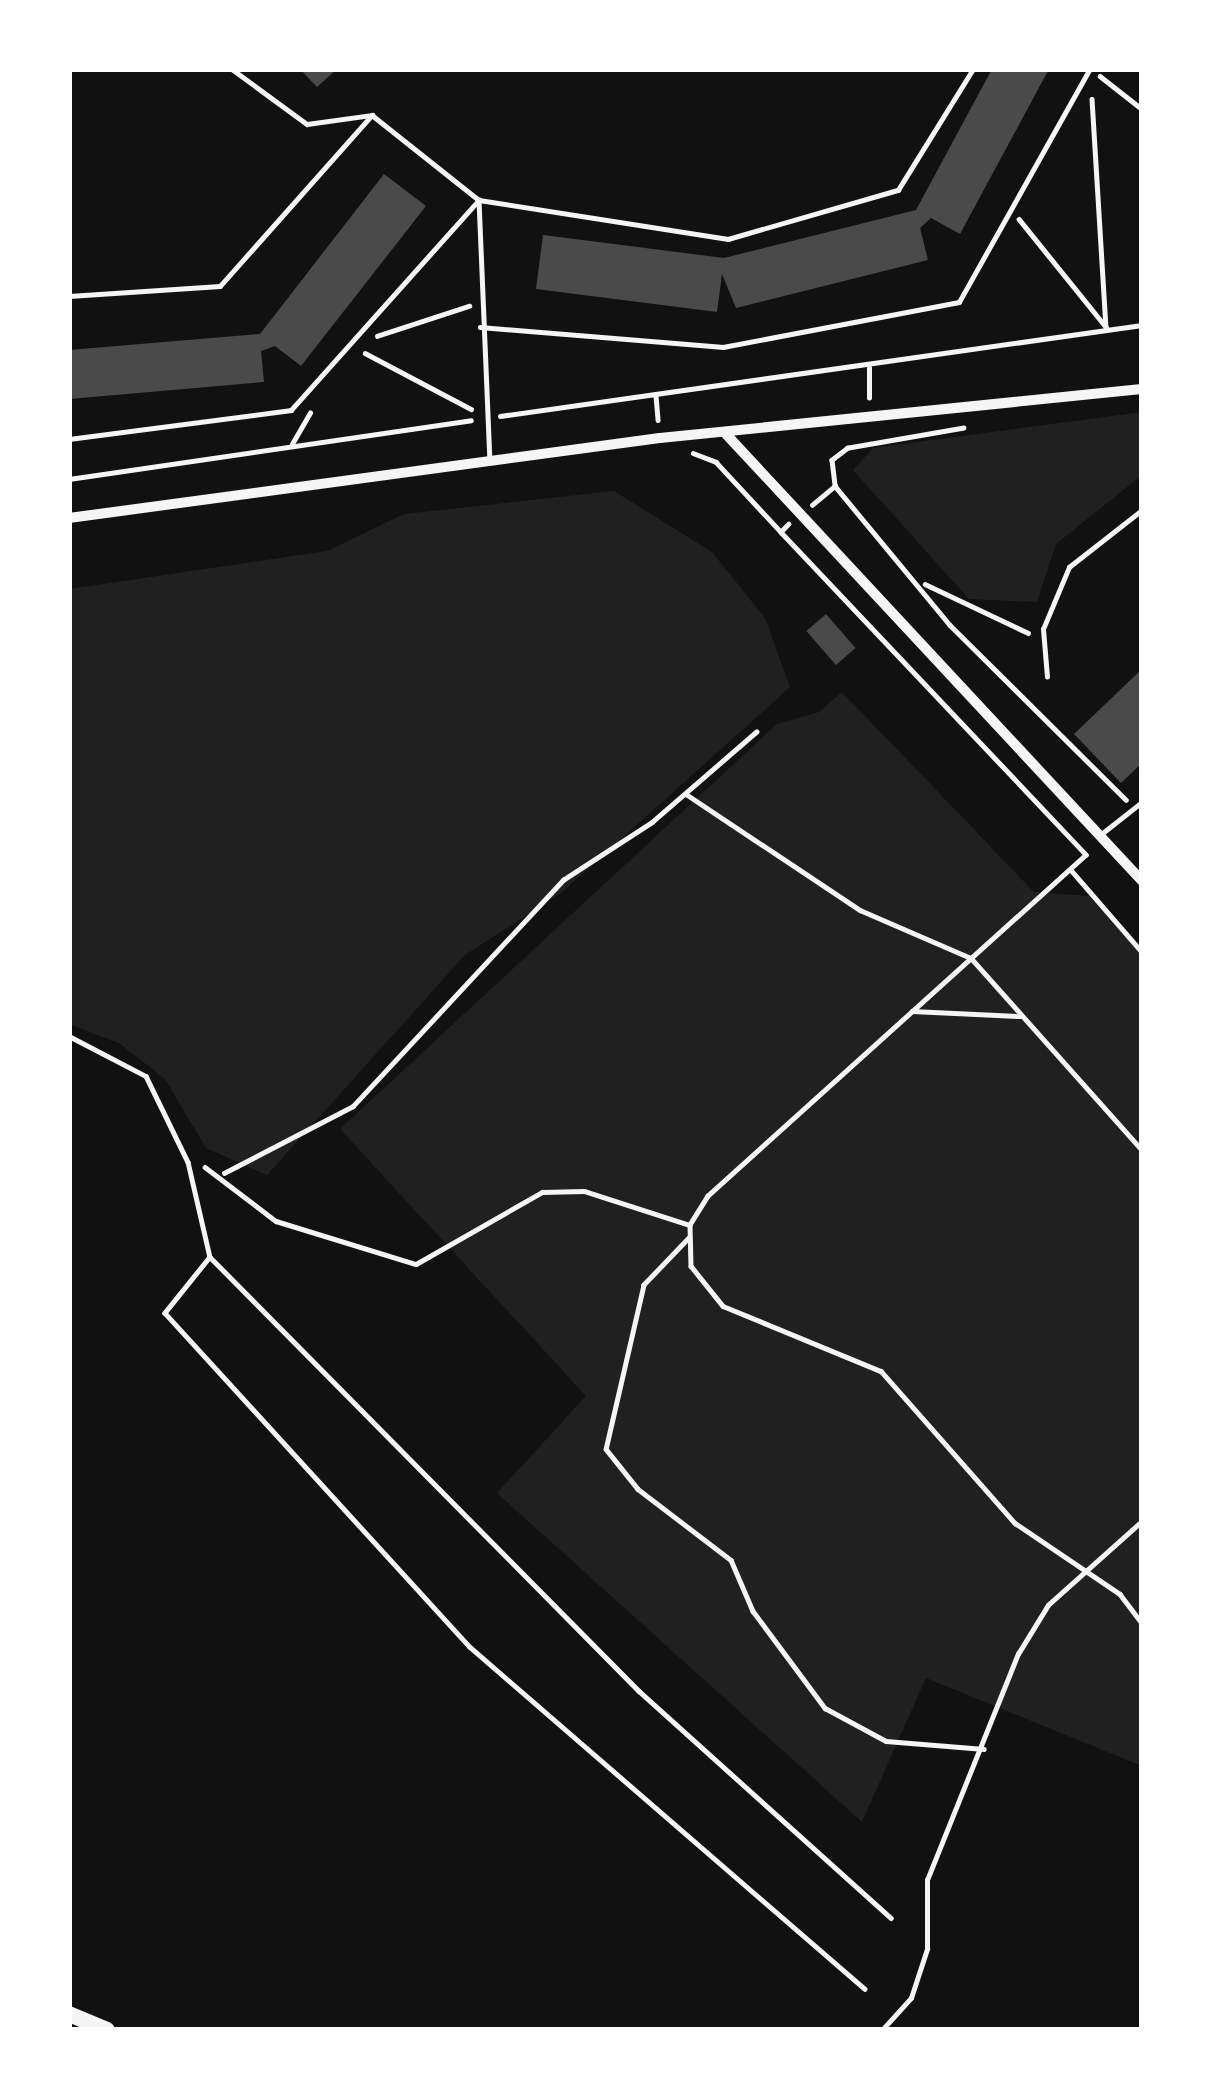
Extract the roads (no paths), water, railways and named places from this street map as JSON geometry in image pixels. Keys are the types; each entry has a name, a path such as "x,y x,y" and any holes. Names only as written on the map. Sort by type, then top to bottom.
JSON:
{"highway":[{"path":"69,2014 107,2030"}],"street":[{"path":"69,518 490,459 1142,389"},
{"path":"725,433 1142,881"}],"lane":[{"path":"232,69 307,124 372,115 478,200 728,239 898,190 973,69"},
{"path":"480,327 723,347 959,302 1091,69"},
{"path":"69,296 220,286 372,115"},
{"path":"478,200 480,327 490,459"},
{"path":"69,439 292,410 478,200"},
{"path":"1048,677 1042,640 1069,567 1142,510"},
{"path":"1100,835 1142,802"},
{"path":"69,1036 146,1076 188,1162 210,1257 639,1691 892,1918"},
{"path":"210,1257 165,1313 470,1647 865,1990"}]}
